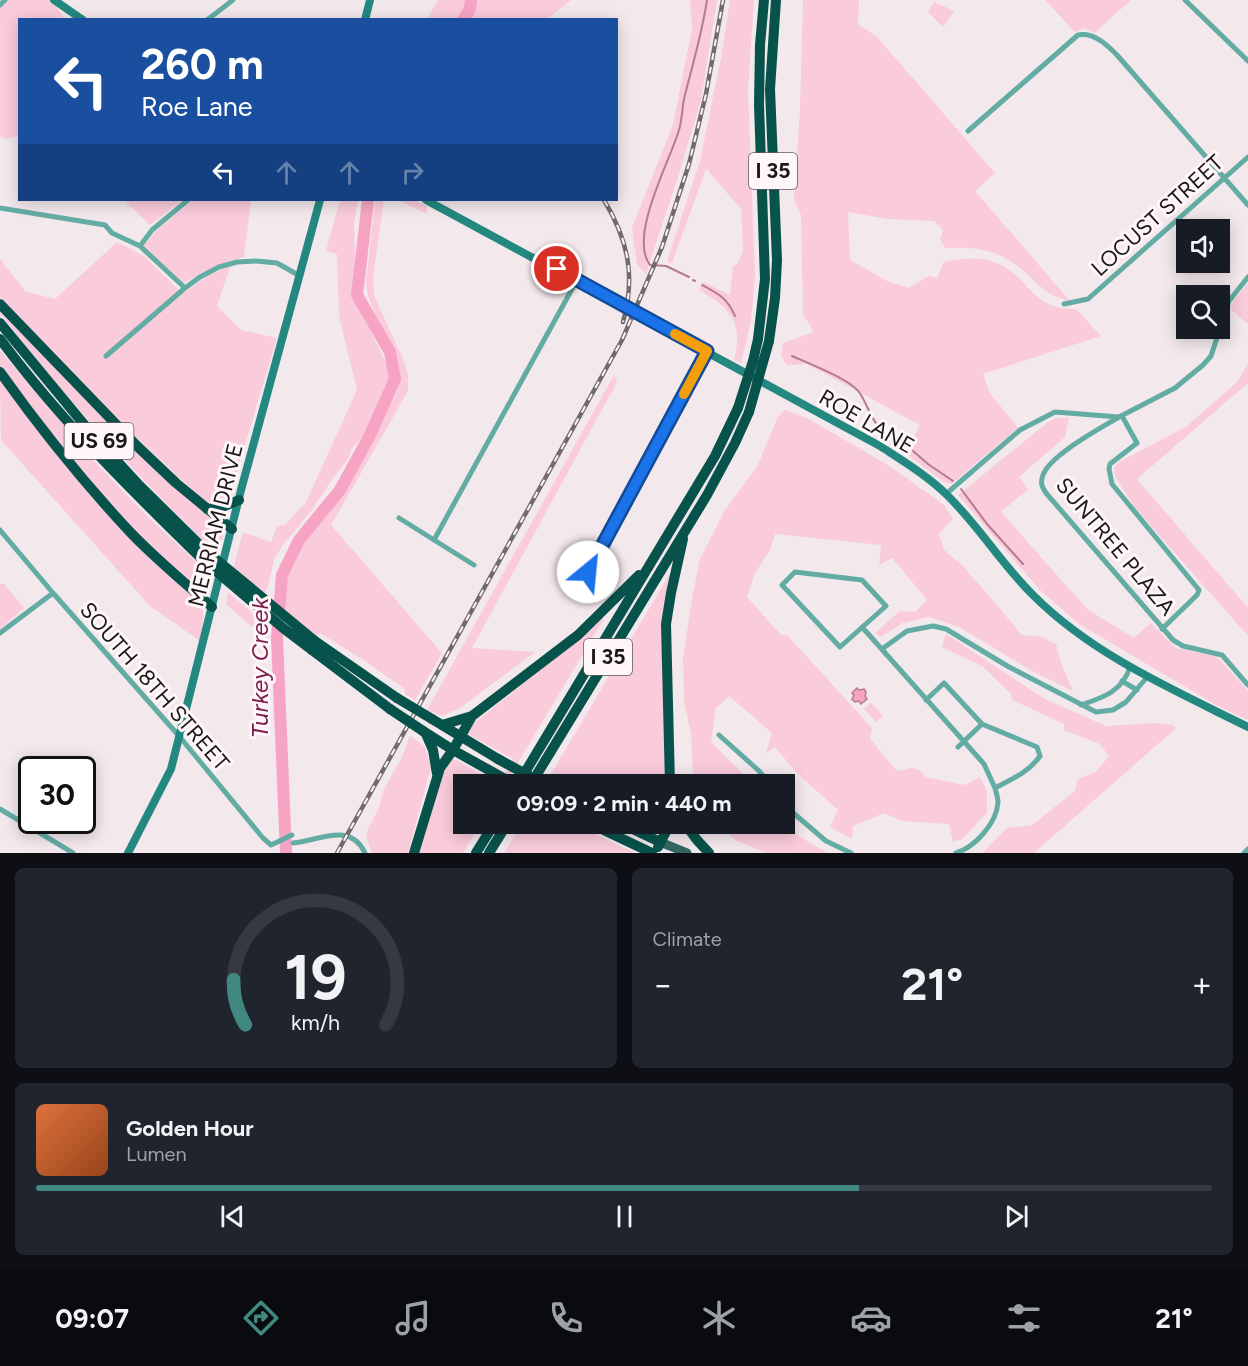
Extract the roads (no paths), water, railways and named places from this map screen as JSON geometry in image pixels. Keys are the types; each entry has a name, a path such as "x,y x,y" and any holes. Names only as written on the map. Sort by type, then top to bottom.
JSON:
{"highway":[{"name":"I 35","path":"522,774 715,456 738,408 753,361 763,340 765,279 759,105 760,45 764,0"},
{"name":"I 35","path":"537,774 685,530 725,461 748,412 763,340 776,298 777,260 770,89 776,0"},
{"path":"0,304 137,446 176,483 232,529"},
{"name":"US 69","path":"0,323 92,434 206,556"},
{"name":"US 69","path":"0,339 109,467 206,556 390,709 424,732"},
{"path":"0,372 102,501 170,571 212,607"},
{"path":"207,509 220,508 239,500"},
{"path":"670,774 666,624 685,530"},
{"path":"442,725 472,716 578,635 650,564"},
{"name":"US 69","path":"314,645 397,698 526,774"},
{"path":"414,853 441,764 453,750 472,716"},
{"path":"424,732 496,774"},
{"path":"424,732 433,750 438,774"},
{"path":"476,853 488,834"},
{"path":"489,853 501,834"},
{"path":"613,834 654,853 664,834"},
{"path":"643,834 660,842"},
{"path":"693,834 709,853"}],"main road":[{"path":"660,842 687,853"}],"street":[{"path":"0,5 5,0"},
{"path":"54,0 80,18"},
{"path":"210,18 233,0"},
{"path":"366,18 370,0"},
{"path":"1185,0 1248,61"},
{"path":"968,131 1078,35 1085,34 1106,44 1248,205"},
{"name":"LOCUST STREET","path":"1064,304 1088,299 1248,157"},
{"path":"140,246 152,230 187,201"},
{"name":"MERRIAM DRIVE","path":"128,853 171,769 239,500 320,201"},
{"name":"ROE LANE","path":"428,201 880,446 946,494 998,558 1034,597 1074,631 1148,676 1248,727"},
{"path":"0,208 105,225 112,233 140,246 185,288"},
{"path":"106,356 185,288 209,272 237,262 256,261 277,263 300,276"},
{"path":"946,494 1020,430 1054,412 1121,417 1175,388 1211,356 1229,301 1248,277"},
{"path":"434,540 577,280"},
{"path":"588,572 707,351"},
{"path":"1121,417 1137,443 1110,464 1112,484 1199,591 1162,628"},
{"name":"SUNTREE PLAZA","path":"1121,417 1079,441 1049,466 1042,478 1042,485 1046,493 1178,644 1222,655 1248,685"},
{"path":"399,518 474,565"},
{"name":"SOUTH 18TH STREET","path":"0,530 179,736 262,838 271,845 292,835"},
{"path":"795,572 862,580 886,606 862,627 840,647 782,585 795,572"},
{"path":"0,633 53,593"},
{"path":"882,649 907,631 933,626 946,629 1009,668 1096,711 1113,710 1126,702 1148,676"},
{"path":"862,627 984,764 995,788 998,802 993,820 981,836 963,851 956,853"},
{"path":"1081,705 1107,696 1122,681 1130,666"},
{"path":"1122,681 1137,690"},
{"path":"926,700 944,683 982,724 1037,747 1040,756 1036,762 1019,776 995,788"},
{"path":"958,747 982,724"},
{"path":"719,735 762,774"},
{"path":"0,809 73,853"},
{"path":"795,815 826,842 851,853"},
{"path":"293,843 340,834 356,841 365,853"},
{"path":"1244,853 1248,849"}],"waterway":[{"name":"Turkey Creek","path":"464,18 470,9 471,0"},
{"path":"689,277 666,266 650,265 645,252 644,236 653,199 679,130 707,0"},
{"name":"Turkey Creek","path":"286,853 277,638 282,575 299,540 340,490 369,437 395,379 390,352 357,295 368,201"},
{"path":"702,285 722,297 735,316"},
{"path":"792,356 854,387 862,396 878,426"},
{"path":"895,438 908,448"},
{"path":"913,451 953,481"},
{"path":"961,489 987,524 1023,564"}],"railway":[{"path":"337,853 622,340 662,247 689,164 706,94 723,0"},
{"path":"605,201 619,229 627,259 629,289 623,322"}]}
